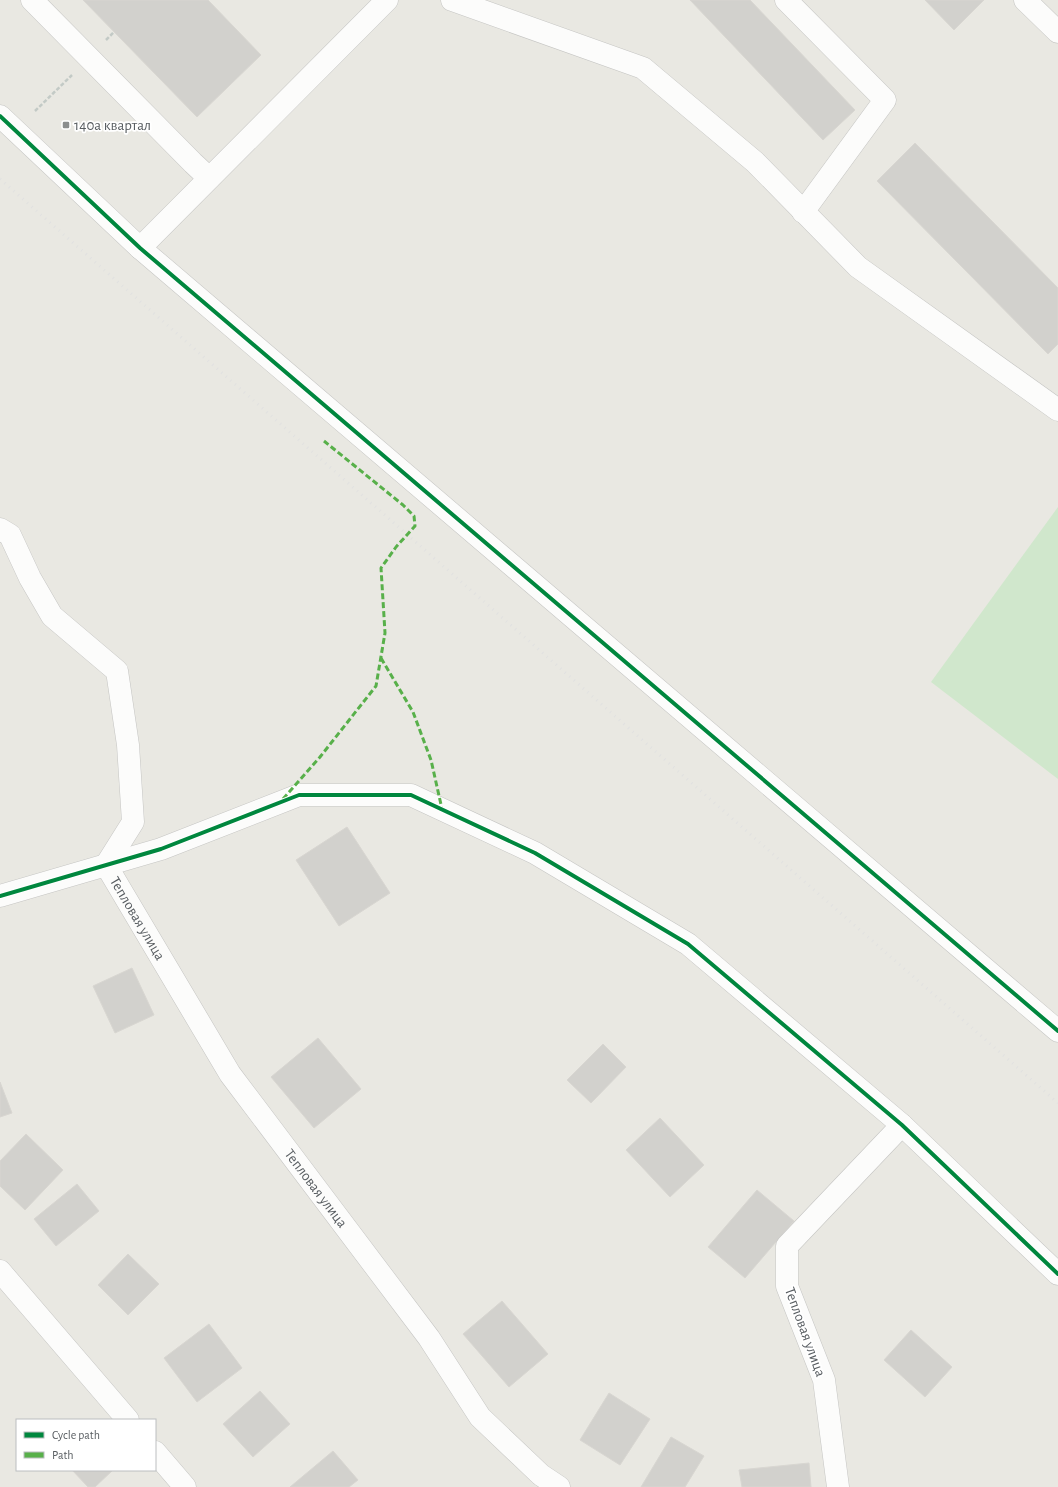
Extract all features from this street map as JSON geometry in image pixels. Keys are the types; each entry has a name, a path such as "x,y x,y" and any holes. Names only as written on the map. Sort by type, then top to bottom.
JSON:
{"street":[{"path":"32,0 143,113 210,178"},
{"path":"140,248 388,0"},
{"path":"452,0 643,68 755,162 858,267 1058,410"},
{"path":"786,0 885,100 803,212"},
{"path":"1025,0 1058,32"},
{"path":"0,116 140,248 1058,1031"},
{"path":"0,529 10,535 30,578 52,616 117,671 128,745 133,822 106,865"},
{"path":"0,896 161,850 299,795 411,795 535,853 688,944 902,1125 1058,1274"},
{"name":"Тепловая улица","path":"106,865 230,1074 428,1338 480,1417 542,1475 559,1487"},
{"name":"Тепловая улица","path":"838,1487 824,1380 787,1286 787,1246 902,1125"},
{"path":"0,1271 127,1419"},
{"path":"156,1453 185,1487"}],"path":[{"path":"35,111 66,80"}],"green space":[{"path":"1058,507 1058,779 931,682"}],"building":[{"path":"83,0 208,0 261,55 197,117"},
{"path":"690,0 750,0 855,110 823,140"},
{"path":"925,0 984,0 954,30"},
{"path":"915,143 1058,288 1058,344 1048,354 877,181"},
{"path":"347,827 390,893 339,926 296,860"},
{"path":"132,968 154,1015 115,1033 93,986"},
{"path":"318,1038 361,1089 314,1128 271,1077"},
{"path":"603,1044 626,1067 591,1103 567,1080"},
{"path":"0,1082 12,1113 0,1117"},
{"path":"660,1118 704,1165 670,1197 626,1150"},
{"path":"26,1134 63,1170 25,1210 0,1186 0,1161"},
{"path":"77,1184 99,1211 56,1246 34,1219"},
{"path":"757,1190 794,1221 745,1278 708,1247"},
{"path":"128,1254 159,1284 128,1315 98,1285"},
{"path":"502,1301 548,1354 509,1387 463,1334"},
{"path":"209,1324 242,1368 197,1402 164,1358"},
{"path":"911,1330 952,1367 925,1397 884,1360"},
{"path":"260,1391 290,1424 253,1457 223,1424"},
{"path":"609,1393 650,1419 620,1465 580,1440"},
{"path":"671,1437 704,1456 685,1487 641,1487"},
{"path":"333,1451 358,1480 349,1487 290,1487"},
{"path":"809,1463 811,1487 742,1487 739,1470"},
{"path":"73,1471 112,1471 95,1487 88,1487"}],"railway":[{"path":"0,179 1058,1103"}],"marked path":[{"path":"283,799 320,757 376,686 385,633 381,568 396,547 415,526 414,516 403,505 324,441"},
{"path":"381,658 413,712 431,760 442,809"}],"cycle path":[{"path":"0,116 140,248 1058,1031"},
{"path":"0,896 161,849 299,795 411,795 535,853 688,944 902,1125 1058,1274"}],"place":[{"name":"140а квартал","path":"66,125"}]}
